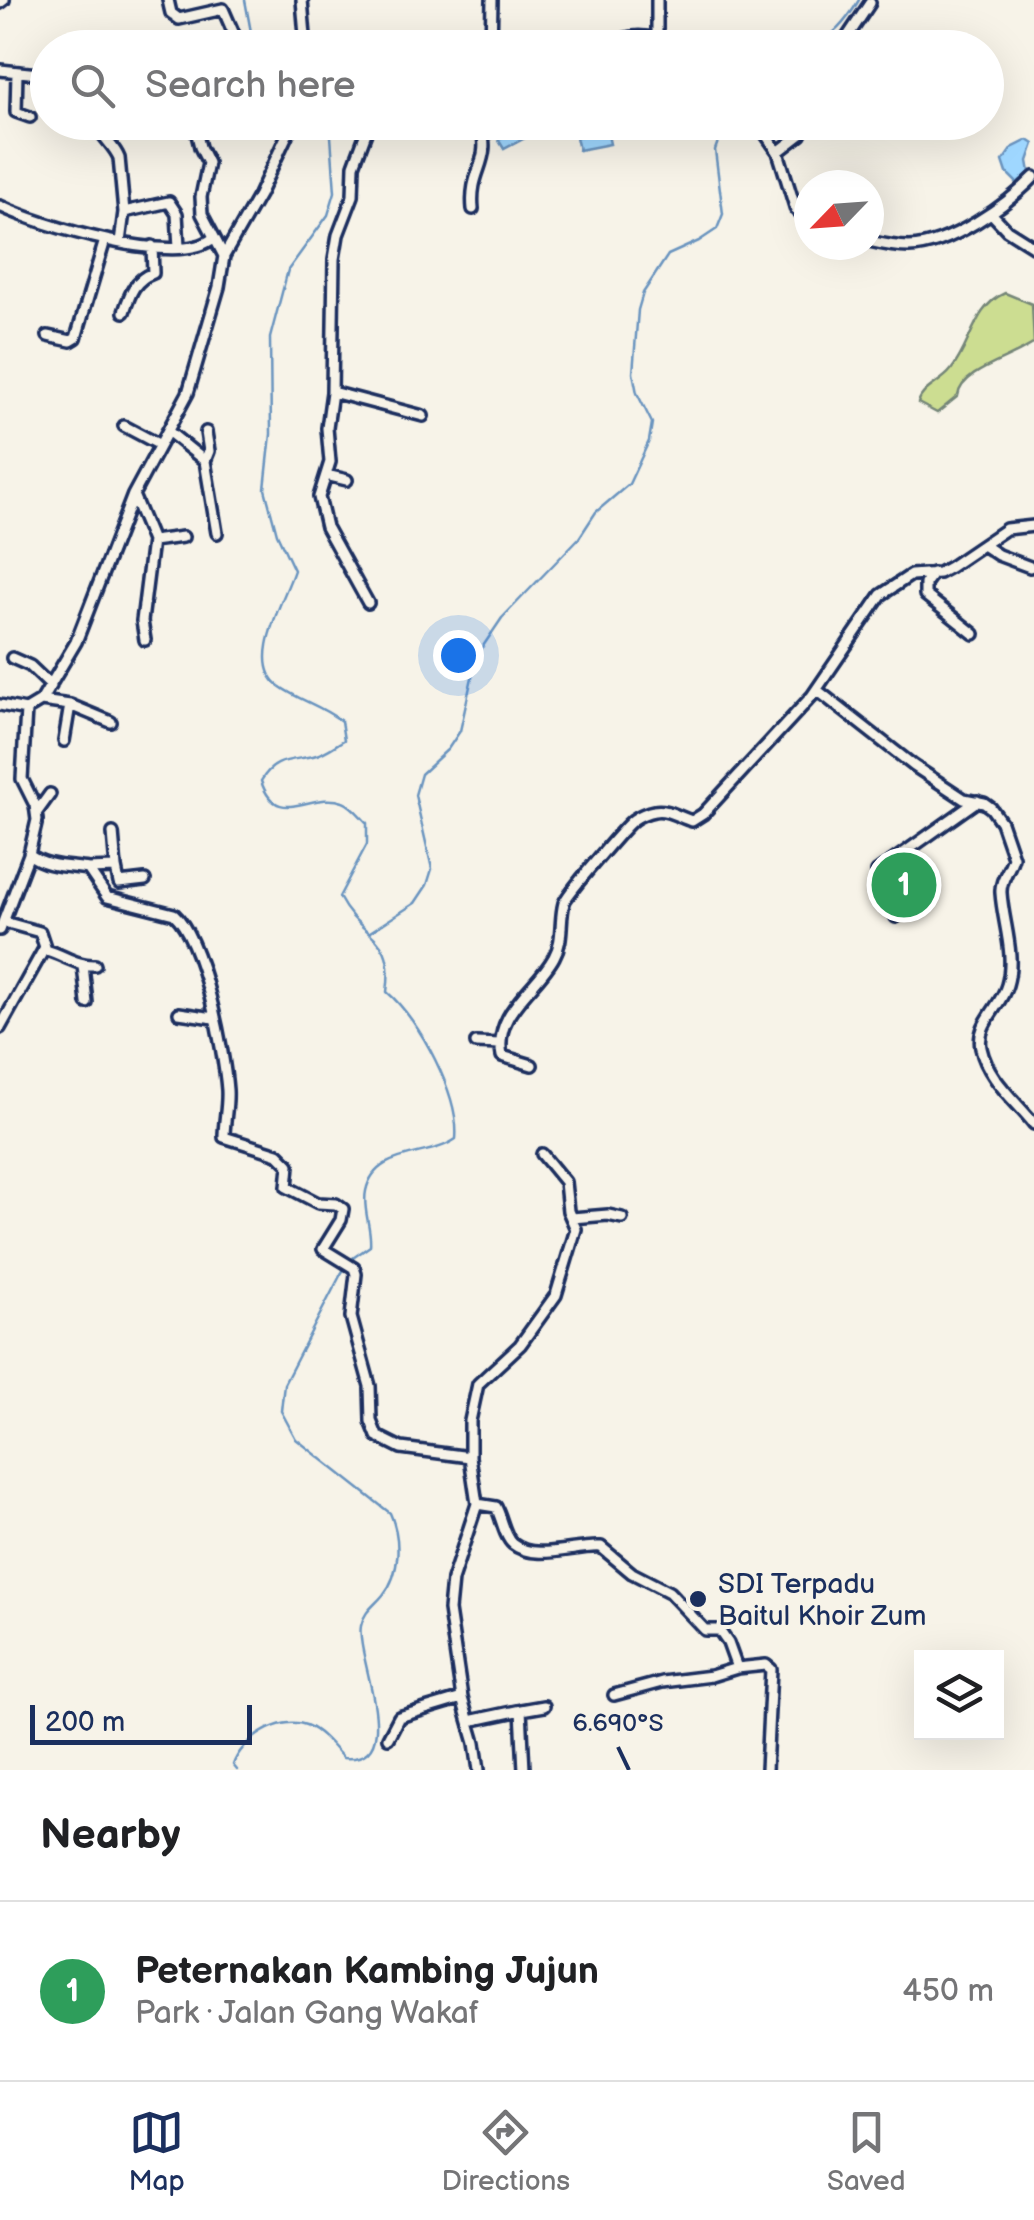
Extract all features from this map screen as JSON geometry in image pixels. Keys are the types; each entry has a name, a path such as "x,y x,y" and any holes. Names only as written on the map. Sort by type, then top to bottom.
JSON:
{"street":[{"path":"168,0 170,13 179,19 220,8 233,30"},
{"path":"302,0 304,30"},
{"path":"491,30 492,0"},
{"path":"656,0 657,30"},
{"path":"852,30 870,3"},
{"path":"0,70 30,73"},
{"path":"17,72 16,110 30,117"},
{"path":"104,140 119,158 124,212 120,242"},
{"path":"198,140 208,163 200,206 224,256"},
{"path":"0,705 26,710 41,701 76,642 133,495 184,402 220,287 224,256 285,140"},
{"path":"363,140 354,165 353,196 338,235 334,259 332,392 327,428 330,462 319,498 320,511 368,603"},
{"path":"472,209 474,173 484,159 484,140"},
{"path":"771,140 794,204"},
{"path":"778,152 793,140"},
{"path":"884,243 910,247 992,214 1034,177"},
{"path":"124,212 169,202 177,214 179,247"},
{"path":"0,206 32,221 105,240 196,247 213,238"},
{"path":"992,214 1007,230 1034,247"},
{"path":"48,336 76,338 105,240"},
{"path":"124,312 134,287 153,273 152,246"},
{"path":"332,392 423,416"},
{"path":"124,426 160,445"},
{"path":"169,432 205,461"},
{"path":"206,432 209,451 205,461 217,533"},
{"path":"326,475 347,480"},
{"path":"133,495 152,540 142,621 145,640"},
{"path":"532,1065 502,1056 500,1044 514,1004 558,950 568,892 596,864 621,830 632,820 654,811 696,820 817,690 881,594 911,575 950,568 1012,526 1034,526"},
{"path":"152,540 183,537"},
{"path":"983,545 998,555 1033,566"},
{"path":"933,573 925,584 925,595 974,634"},
{"path":"12,658 30,666 51,686"},
{"path":"817,690 914,766 964,799 977,800 997,814 1012,857 1000,888 1008,929 1009,978 983,1028 981,1048 991,1072 1034,1124"},
{"path":"41,701 70,705 111,722"},
{"path":"64,741 70,705"},
{"path":"26,710 22,779 37,812"},
{"path":"0,1028 44,948 40,932 2,926 29,854 37,812 50,794"},
{"path":"896,917 908,902 877,872 977,800"},
{"path":"113,834 119,883 145,880"},
{"path":"29,854 35,860 88,870 116,868"},
{"path":"88,870 106,898 178,918 197,956 214,1018 227,1086 224,1136 278,1154 289,1164 288,1187 318,1204 341,1207 341,1220 323,1249 354,1268 357,1284 350,1317 370,1386 371,1421 378,1436 402,1448 470,1457"},
{"path":"44,948 83,965 95,966"},
{"path":"83,965 87,1003"},
{"path":"179,1013 214,1018"},
{"path":"476,1043 500,1044"},
{"path":"479,1770 462,1698 449,1610 452,1580 477,1504 470,1457 470,1420 478,1384 520,1345 556,1295 576,1229 565,1182 542,1154"},
{"path":"572,1218 622,1218"},
{"path":"477,1504 496,1508 508,1536 518,1547 542,1551 601,1547 632,1573 669,1592 705,1630 723,1632 737,1668"},
{"path":"614,1696 662,1682 766,1666 771,1669 766,1770"},
{"path":"388,1738 400,1717 462,1698"},
{"path":"468,1721 544,1706"},
{"path":"522,1710 524,1770"}],"green space":[{"path":"1005,293 1032,304 1034,343 968,379 958,396 937,413 918,403 951,370 986,307"}],"water":[{"path":"499,140 521,140 504,149"},
{"path":"577,140 609,140 610,144 579,150"},
{"path":"1028,140 1034,144 1028,161 1030,172 1017,183 1007,173 1003,161 1012,148"}],"waterway":[{"path":"245,0 251,30"},
{"path":"837,30 859,0"},
{"path":"237,1770 233,1765 244,1747 263,1732 285,1724 306,1725 343,1758 362,1756 373,1745 374,1706 361,1626 393,1576 397,1555 394,1523 390,1513 296,1439 281,1411 284,1384 341,1274 350,1260 370,1246 365,1198 371,1177 391,1161 456,1139 451,1102 435,1060 412,1020 387,992 387,957 339,897 367,844 367,823 343,802 286,806 276,803 261,781 277,764 317,755 344,740 341,721 279,686 266,662 271,630 294,570 277,534 265,489 271,434 270,338 288,270 328,215 335,192 331,140"},
{"path":"370,932 415,903 427,885 432,869 415,795 421,774 448,749 460,731 477,655 502,618 579,538 596,512 629,484 649,441 652,423 637,393 633,373 638,310 643,293 668,255 717,229 723,214 715,150 719,140"}],"place":[{"name":"Peternakan Kambing Jujun","path":"904,885"},
{"name":"SDI Terpadu Baitul Khoir Zum","path":"698,1599"}]}
